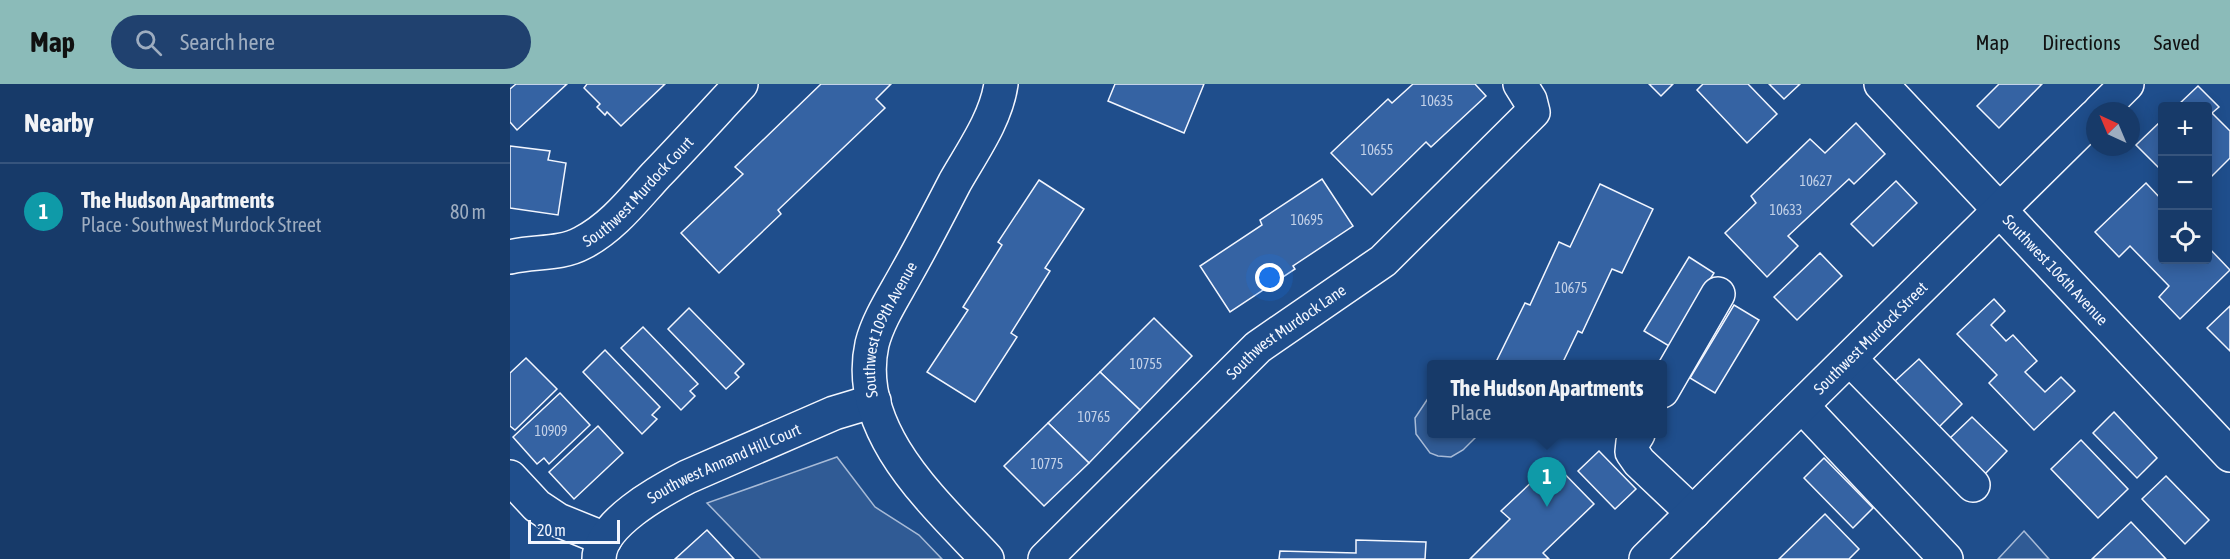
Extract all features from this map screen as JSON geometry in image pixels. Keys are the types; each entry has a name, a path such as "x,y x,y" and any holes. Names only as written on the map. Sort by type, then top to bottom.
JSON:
{"street":[{"name":"Southwest Murdock Court","path":"510,257 527,253 561,251 581,244 602,231 741,84"},
{"name":"Southwest 109th Avenue","path":"987,559 905,468 891,448 874,401 870,372 873,343 888,308 986,125 1002,84"},
{"name":"Southwest 106th Avenue","path":"1881,84 2230,455"},
{"path":"2109,102 2127,84"},
{"name":"Southwest Murdock Lane","path":"1046,559 1258,347 1383,261 1527,98"},
{"name":"Southwest Murdock Street","path":"1646,559 2086,125"},
{"path":"1667,382 1719,294"},
{"path":"1850,359 1973,485"},
{"name":"Southwest Annand Hill Court","path":"602,549 644,501 687,477 834,413 874,401"},
{"path":"1802,406 1946,559"},
{"path":"1636,438 1632,452 1639,462 1693,513"},
{"path":"510,477 537,506 602,549"}],"shaded area":[{"path":"1427,400 1427,438 1475,438 1463,450 1451,457 1438,456 1430,453 1416,434 1415,418"},
{"path":"837,457 875,507 919,535 942,559 761,559 707,503"},
{"path":"2024,531 2049,559 1998,559"}],"building":[{"path":"516,84 567,84 517,130 510,122 510,89"},
{"path":"587,84 665,84 621,126 607,112 605,115 597,107 600,104 584,88"},
{"path":"821,84 891,84 876,99 885,108 778,210 781,214 719,273 681,233 743,174 735,167"},
{"path":"1115,84 1204,84 1184,133 1108,101"},
{"path":"1413,84 1475,84 1486,96 1431,147 1426,142 1372,195 1331,153 1388,99 1392,103"},
{"path":"1649,84 1673,84 1661,96"},
{"path":"1703,84 1748,84 1777,114 1747,143 1697,90"},
{"path":"1769,84 1800,84 1784,99"},
{"path":"1999,84 2042,84 1999,128 1977,106"},
{"path":"2198,86 2219,107 2212,113 2212,102 2181,102"},
{"path":"2212,113 2230,131 2230,158 2212,176"},
{"path":"1856,123 1885,154 1854,184 1849,179 1788,236 1798,246 1767,277 1725,233 1756,203 1751,196 1810,139 1825,153"},
{"path":"2158,124 2158,167 2140,149 2140,141"},
{"path":"510,146 550,151 548,160 566,163 558,215 510,208"},
{"path":"1322,179 1353,226 1293,266 1295,269 1230,312 1200,266 1262,225 1260,220"},
{"path":"1039,180 1084,209 1045,268 1050,271 1011,333 1017,337 975,402 927,372 968,310 963,307 1002,245 998,242"},
{"path":"1896,181 1917,203 1873,246 1851,224"},
{"path":"2146,183 2158,196 2158,264 2212,264 2212,251 2230,270 2180,319 2159,297 2169,286 2130,246 2119,257 2095,232"},
{"path":"1600,184 1653,209 1622,273 1612,269 1582,333 1578,331 1564,360 1497,360 1525,303 1530,305 1559,242 1570,247"},
{"path":"1820,253 1842,276 1797,320 1774,297"},
{"path":"1689,257 1714,273 1669,346 1644,331"},
{"path":"1994,299 2005,311 1991,325 2006,341 2013,335 2037,361 2025,372 2045,392 2061,377 2075,391 2034,430 1989,383 1997,375 1957,334"},
{"path":"1734,305 1759,320 1715,393 1690,378"},
{"path":"2230,306 2230,351 2207,328"},
{"path":"689,308 744,364 735,373 739,377 726,389 668,329"},
{"path":"1154,318 1192,356 1140,410 1100,372"},
{"path":"643,327 698,384 690,391 695,396 681,410 621,348"},
{"path":"605,350 660,407 652,415 657,419 642,434 583,372"},
{"path":"526,358 557,389 515,430 510,426 510,373"},
{"path":"1919,359 1962,404 1939,427 1895,381"},
{"path":"1100,372 1140,410 1089,463 1048,423"},
{"path":"560,393 590,425 549,464 544,458 537,464 513,437"},
{"path":"2114,412 2157,458 2137,478 2093,433"},
{"path":"1972,417 2007,451 1985,474 1949,439"},
{"path":"1048,423 1089,463 1044,506 1004,466"},
{"path":"598,426 623,453 574,499 549,472"},
{"path":"2081,440 2128,489 2098,518 2051,469"},
{"path":"1599,451 1636,489 1615,509 1578,471"},
{"path":"1824,458 1873,508 1853,528 1804,478"},
{"path":"1553,462 1594,504 1543,553 1549,559 1470,559 1510,519 1501,511"},
{"path":"2166,476 2209,520 2185,544 2142,499"},
{"path":"1825,514 1859,549 1849,559 1779,559"},
{"path":"2131,522 2166,559 2092,559"},
{"path":"707,530 734,559 675,559"},
{"path":"1356,540 1426,542 1425,559 1279,559 1280,551 1356,553"}],"place":[{"name":"The Hudson Apartments","path":"1547,507"}]}
